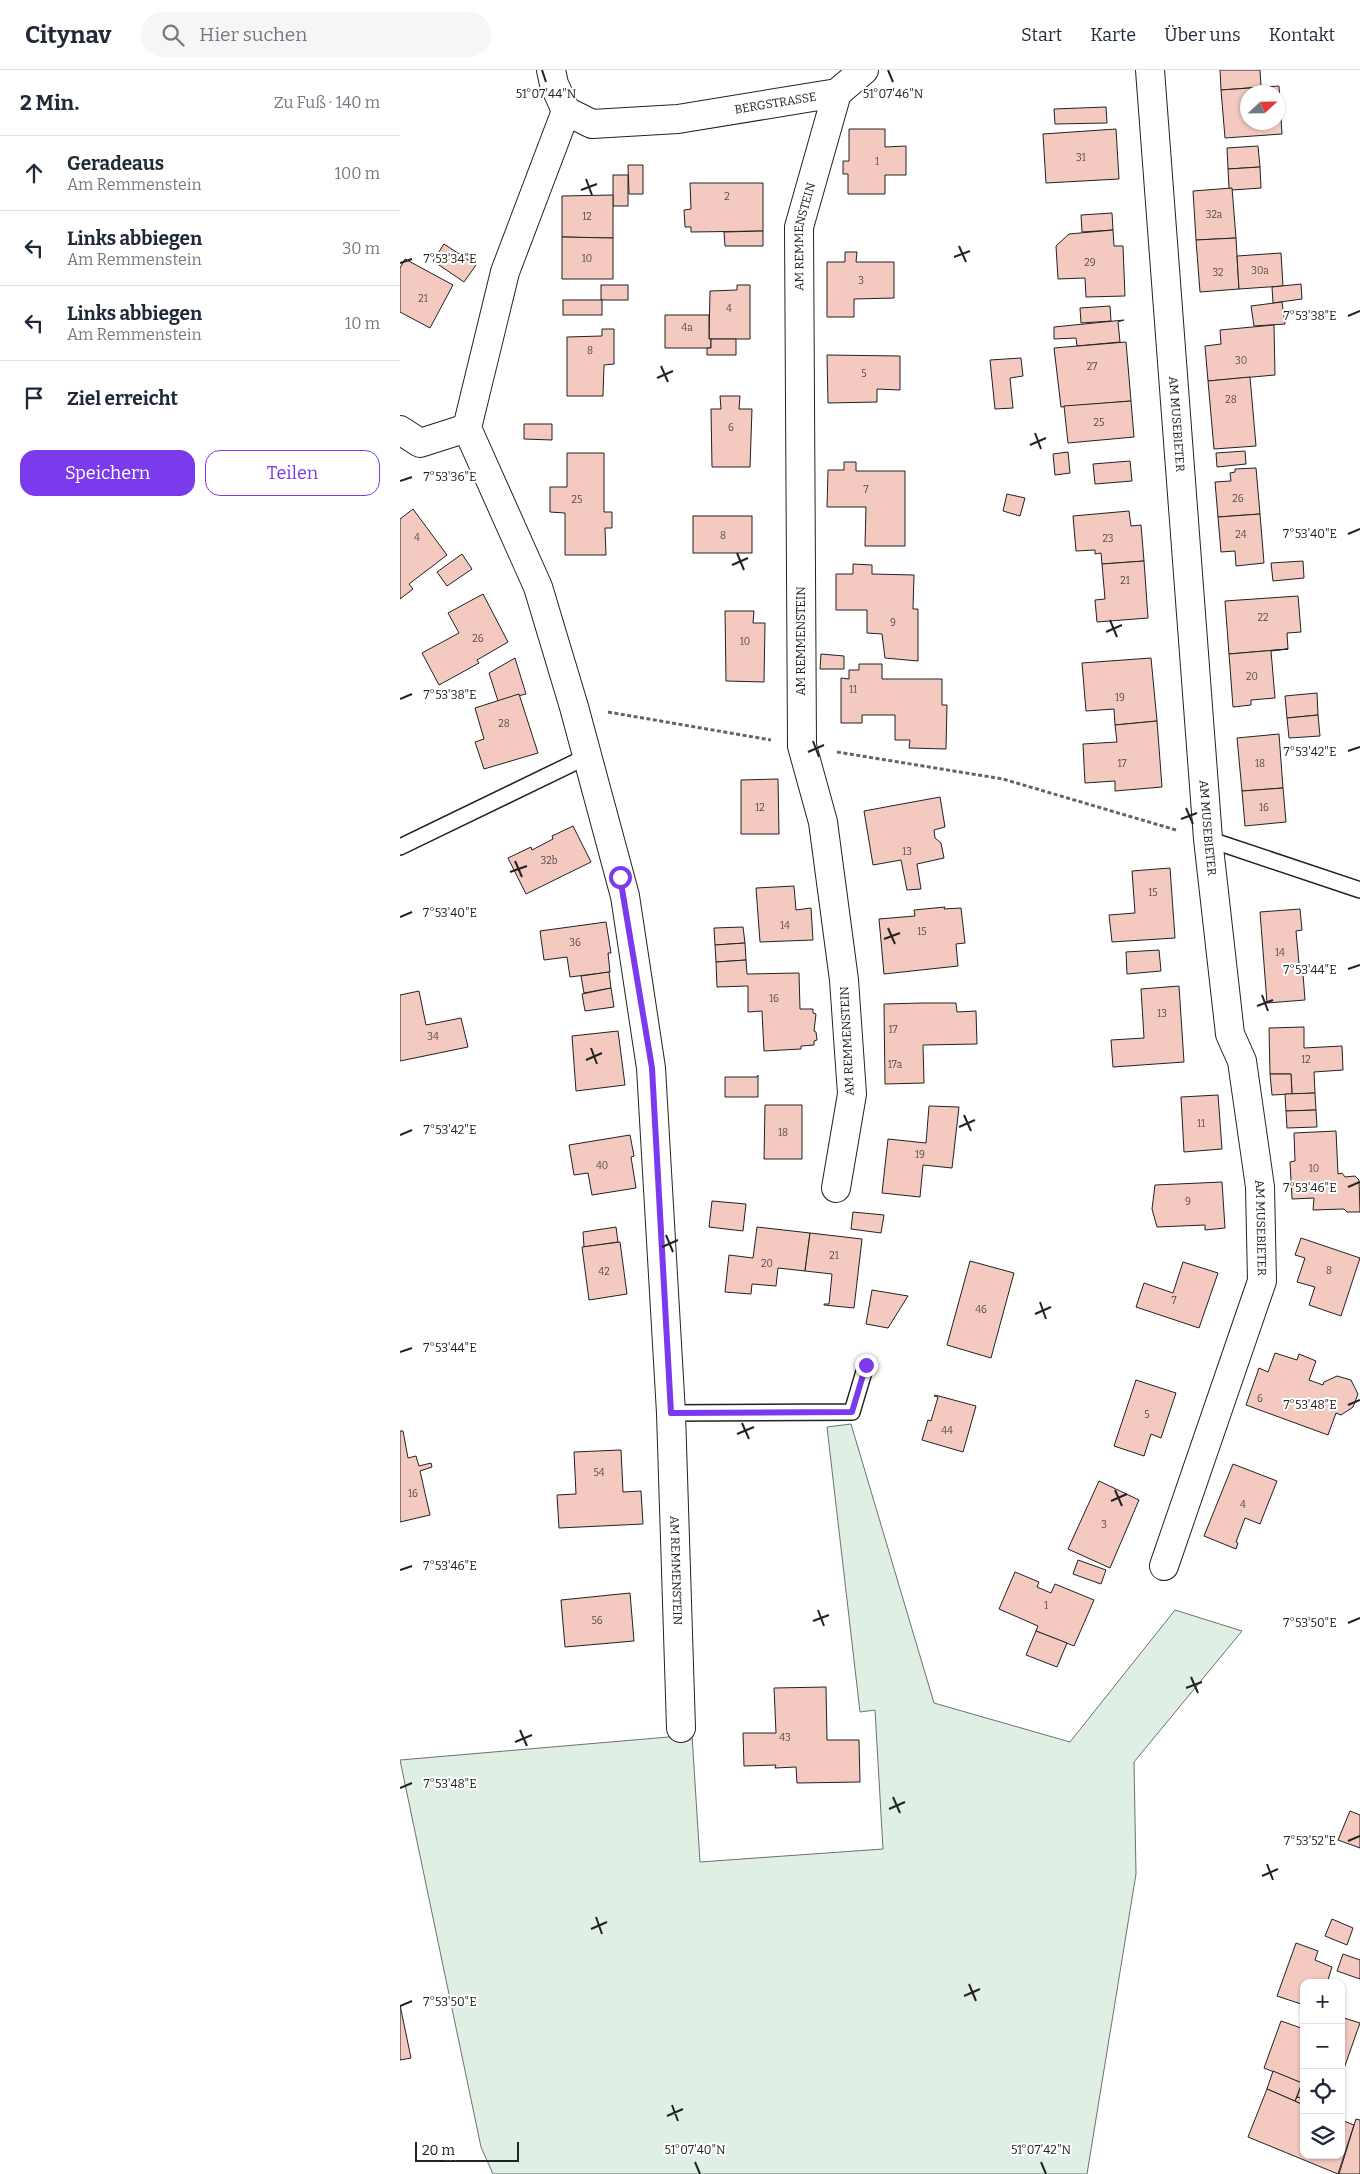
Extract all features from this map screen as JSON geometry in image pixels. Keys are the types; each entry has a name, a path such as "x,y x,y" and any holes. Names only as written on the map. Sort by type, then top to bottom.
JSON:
{"street":[{"path":"400,430 420,443 466,428 504,272 566,111 554,84 551,70"},
{"path":"837,94 864,70"},
{"name":"AM MUSEBIETER","path":"1150,70 1208,839 1230,1034 1242,1060 1260,1187 1262,1281 1164,1566"},
{"name":"BERGSTRASSE","path":"566,111 592,124 678,119 837,94"},
{"name":"AM REMMENSTEIN","path":"836,1188 852,1094 844,980 823,822 802,746 799,227 837,94"},
{"name":"AM REMMENSTEIN","path":"466,428 538,587 588,756 625,896 652,1068 671,1413 681,1728"}],"lane":[{"path":"400,847 588,756"},
{"path":"1208,839 1360,890"},
{"path":"671,1413 852,1412 866,1365"}],"path":[{"path":"574,707 1004,779 1208,839"}],"green space":[{"path":"851,1424 934,1703 1070,1742 1175,1610 1242,1631 1134,1762 1136,1874 1087,2174 493,2174 481,2147 400,1760 692,1735 700,1862 883,1849 875,1710 860,1712 827,1427"}],"building":[{"path":"1220,70 1260,70 1261,85 1240,85 1240,89 1221,90"},
{"path":"1240,89 1240,130 1282,130 1282,134 1225,138 1221,90"},
{"path":"1106,107 1107,123 1055,124 1054,109"},
{"path":"849,129 885,129 885,147 906,146 906,175 885,175 885,194 848,194 848,174 843,174 843,161 849,161"},
{"path":"1116,129 1119,179 1046,183 1043,134"},
{"path":"1258,146 1260,167 1228,169 1227,148"},
{"path":"628,165 643,165 643,194 629,194"},
{"path":"1260,167 1261,188 1232,190 1229,188 1228,169"},
{"path":"613,175 628,175 628,206 613,206"},
{"path":"690,183 763,183 763,231 691,232 691,227 685,227 684,210 691,209"},
{"path":"1232,188 1236,238 1196,240 1193,191"},
{"path":"613,195 613,238 562,237 562,196"},
{"path":"1112,213 1113,230 1082,232 1081,215"},
{"path":"1113,230 1114,246 1123,246 1125,296 1086,297 1085,278 1058,279 1056,246 1069,234"},
{"path":"763,231 763,246 725,246 724,232"},
{"path":"562,237 613,238 613,279 562,279"},
{"path":"1236,238 1239,289 1200,292 1196,240"},
{"path":"444,244 476,265 464,282 433,261"},
{"path":"845,252 857,252 856,262 894,262 894,298 854,299 854,317 827,317 827,262 845,262"},
{"path":"1281,253 1283,286 1239,289 1237,256"},
{"path":"405,259 453,285 430,328 400,312 400,268"},
{"path":"1301,284 1302,299 1273,303 1272,287"},
{"path":"601,285 628,285 628,300 601,300"},
{"path":"737,285 750,285 750,339 709,339 710,291 737,290"},
{"path":"563,300 602,300 602,315 563,315"},
{"path":"1282,302 1285,324 1254,326 1251,306"},
{"path":"1110,306 1111,321 1081,323 1080,308"},
{"path":"665,315 709,315 711,348 665,348"},
{"path":"1124,320 1118,322 1120,342 1077,346 1076,338 1054,339 1054,327"},
{"path":"1274,325 1275,375 1208,381 1205,346 1221,344 1220,330"},
{"path":"602,329 614,329 614,364 604,365 603,396 567,396 567,337 602,336"},
{"path":"711,339 736,339 736,355 707,355 707,348 711,348"},
{"path":"1126,342 1131,401 1061,407 1054,348"},
{"path":"827,355 900,356 900,390 877,389 877,402 828,403"},
{"path":"1021,358 1023,376 1010,378 1013,408 995,409 990,360"},
{"path":"1250,377 1256,446 1214,449 1208,381"},
{"path":"720,396 740,396 739,409 752,409 750,467 712,467 711,409 721,409"},
{"path":"1131,401 1134,437 1068,443 1064,406"},
{"path":"524,424 552,424 552,440 524,439"},
{"path":"1245,451 1246,464 1217,467 1216,453"},
{"path":"1068,452 1070,473 1055,475 1053,454"},
{"path":"567,453 604,453 604,512 612,512 612,528 605,528 606,555 565,555 565,513 550,512 550,487 567,487"},
{"path":"1130,461 1132,481 1095,484 1093,464"},
{"path":"844,462 856,462 856,471 905,471 905,546 865,546 866,507 827,507 828,470 844,470"},
{"path":"1256,468 1260,514 1218,517 1215,482 1231,481 1230,473 1235,472 1235,469"},
{"path":"1007,494 1025,498 1020,516 1003,511"},
{"path":"413,509 447,555 409,584 413,589 400,599 400,519"},
{"path":"1129,511 1131,526 1141,525 1144,561 1102,564 1101,553 1095,554 1095,550 1076,551 1073,516"},
{"path":"1260,514 1264,563 1236,566 1235,551 1221,552 1218,517"},
{"path":"693,516 752,516 752,553 693,553"},
{"path":"462,554 472,569 447,586 437,572"},
{"path":"1144,561 1148,618 1097,622 1095,600 1105,599 1102,564"},
{"path":"1303,561 1304,578 1273,581 1271,563"},
{"path":"853,564 872,565 872,574 914,575 913,609 918,609 918,661 885,658 882,634 867,633 867,610 836,610 836,574 853,574"},
{"path":"483,594 508,642 477,660 479,663 439,685 422,653 459,633 448,613"},
{"path":"1298,596 1301,632 1287,633 1288,649 1229,654 1225,601"},
{"path":"725,611 754,611 753,623 765,623 764,682 726,681"},
{"path":"1288,649 1271,651 1275,698 1251,700 1251,705 1233,707 1229,654"},
{"path":"821,654 844,656 844,669 820,669"},
{"path":"515,658 526,694 498,701 489,673"},
{"path":"1151,658 1157,721 1115,725 1114,709 1086,711 1082,663"},
{"path":"859,664 882,664 882,679 942,679 942,705 947,705 946,749 909,748 910,740 895,740 895,715 862,715 862,723 841,723 841,678 849,679 849,670 859,670"},
{"path":"1317,693 1318,715 1287,718 1285,696"},
{"path":"519,694 538,753 484,769 475,742 484,739 475,708"},
{"path":"1318,715 1320,736 1289,738 1287,718"},
{"path":"1157,721 1162,787 1115,791 1115,781 1085,783 1083,744 1117,742 1115,725"},
{"path":"1279,734 1283,788 1242,791 1237,738"},
{"path":"778,779 779,834 741,834 741,780"},
{"path":"1283,788 1286,822 1245,826 1242,791"},
{"path":"940,797 945,827 934,830 935,838 941,843 944,858 917,864 921,889 907,890 901,860 873,865 864,811"},
{"path":"573,826 591,862 526,894 508,858 531,847 532,850 553,839 552,836"},
{"path":"1170,868 1175,938 1112,942 1109,915 1135,913 1132,871"},
{"path":"794,886 796,910 811,908 813,940 760,942 756,888"},
{"path":"945,907 944,909 961,908 965,943 956,944 958,966 884,974 879,919 915,916 914,910"},
{"path":"1300,909 1302,930 1296,931 1300,974 1303,974 1305,1000 1267,1003 1260,912"},
{"path":"606,922 611,953 608,953 610,972 570,977 567,957 544,960 540,931"},
{"path":"743,927 745,943 715,945 714,928"},
{"path":"745,943 746,960 716,962 715,945"},
{"path":"1159,950 1161,971 1127,974 1126,952"},
{"path":"746,960 747,974 799,973 800,1009 813,1009 813,1013 816,1014 814,1031 816,1032 817,1040 814,1041 814,1045 801,1046 801,1049 764,1051 762,1011 748,1012 748,986 717,987 716,962"},
{"path":"609,972 611,988 584,993 581,976"},
{"path":"1179,986 1184,1062 1113,1067 1111,1040 1144,1038 1141,989"},
{"path":"611,988 614,1007 585,1011 582,994"},
{"path":"419,991 426,1025 461,1018 468,1047 400,1061 400,995"},
{"path":"956,1003 957,1012 976,1011 977,1044 923,1045 924,1083 885,1084 884,1004"},
{"path":"1304,1027 1304,1048 1342,1046 1343,1070 1314,1072 1315,1093 1292,1094 1291,1074 1270,1074 1269,1028"},
{"path":"618,1031 625,1085 576,1091 572,1036"},
{"path":"1270,1074 1291,1074 1292,1094 1272,1095"},
{"path":"758,1075 758,1097 725,1097 725,1077 757,1077"},
{"path":"1315,1093 1316,1110 1286,1111 1285,1094"},
{"path":"1218,1095 1222,1149 1184,1152 1181,1097"},
{"path":"765,1105 802,1105 802,1159 764,1159"},
{"path":"929,1106 959,1107 952,1168 923,1165 920,1197 882,1193 888,1139 926,1143"},
{"path":"1316,1110 1317,1127 1287,1128 1286,1111"},
{"path":"1336,1131 1338,1174 1342,1173 1345,1177 1355,1176 1359,1180 1360,1212 1347,1212 1344,1209 1313,1210 1314,1198 1292,1199 1290,1162 1295,1161 1294,1133"},
{"path":"630,1135 634,1156 631,1157 636,1188 592,1195 588,1173 574,1175 569,1145"},
{"path":"1222,1182 1225,1228 1205,1230 1205,1225 1157,1227 1152,1209 1155,1185"},
{"path":"712,1201 746,1204 743,1231 709,1227"},
{"path":"853,1212 884,1215 881,1233 851,1229"},
{"path":"616,1227 618,1242 584,1247 583,1232"},
{"path":"757,1227 810,1233 805,1271 778,1268 776,1286 752,1284 751,1294 725,1292 729,1255 753,1258"},
{"path":"810,1233 862,1239 854,1308 824,1305 829,1304 832,1274 805,1271"},
{"path":"1301,1238 1360,1258 1341,1316 1309,1305 1315,1287 1297,1282 1305,1258 1295,1255"},
{"path":"620,1242 627,1294 589,1300 582,1247"},
{"path":"970,1261 1014,1273 991,1358 947,1345"},
{"path":"1183,1262 1218,1273 1199,1328 1136,1307 1144,1283 1173,1293"},
{"path":"872,1290 908,1296 888,1328 866,1324"},
{"path":"1275,1353 1297,1360 1299,1354 1316,1361 1309,1380 1323,1385 1324,1382 1337,1376 1351,1380 1358,1394 1353,1407 1341,1415 1336,1413 1328,1435 1246,1405 1259,1368 1268,1372"},
{"path":"1136,1380 1176,1393 1161,1438 1151,1434 1144,1456 1114,1446"},
{"path":"935,1395 976,1406 963,1452 922,1440 928,1420 931,1421 938,1397"},
{"path":"400,1431 403,1431 408,1458 416,1456 419,1466 431,1463 432,1467 420,1471 430,1515 400,1522"},
{"path":"621,1450 623,1492 641,1491 643,1524 559,1528 557,1495 576,1494 574,1452"},
{"path":"1233,1464 1277,1481 1260,1524 1245,1518 1236,1542 1238,1543 1236,1549 1204,1536"},
{"path":"1099,1481 1139,1500 1110,1568 1068,1549"},
{"path":"1078,1560 1106,1570 1101,1584 1073,1574"},
{"path":"1015,1572 1039,1582 1037,1587 1051,1593 1055,1584 1094,1600 1074,1646 1036,1631 1038,1626 999,1609"},
{"path":"630,1593 634,1641 565,1647 561,1600"},
{"path":"1036,1631 1067,1643 1057,1667 1026,1655"},
{"path":"826,1687 827,1740 859,1740 860,1782 797,1783 796,1767 775,1768 776,1765 744,1766 743,1733 776,1733 774,1688"},
{"path":"1350,1811 1360,1815 1360,1848 1338,1840"},
{"path":"1332,1919 1353,1928 1347,1945 1325,1936"},
{"path":"1296,1943 1318,1951 1315,1960 1332,1967 1328,1979 1300,1979 1300,2004 1277,1996"},
{"path":"1343,1954 1360,1960 1360,1979 1337,1971"},
{"path":"400,2005 411,2058 400,2060"},
{"path":"1345,2018 1360,2023 1345,2066"},
{"path":"1281,2021 1300,2028 1300,2082 1264,2068"},
{"path":"1273,2071 1300,2082 1300,2088 1295,2101 1267,2089"},
{"path":"1267,2089 1300,2103 1300,2158 1248,2137"},
{"path":"1297,2097 1300,2098 1300,2103 1295,2101"},
{"path":"1356,2119 1360,2120 1360,2174 1339,2174"},
{"path":"1345,2122 1354,2125 1345,2153"},
{"path":"1302,2159 1343,2159 1338,2174"}],"route":[{"path":"620,877 625,896 652,1068 671,1413 852,1412 866,1365"}]}
